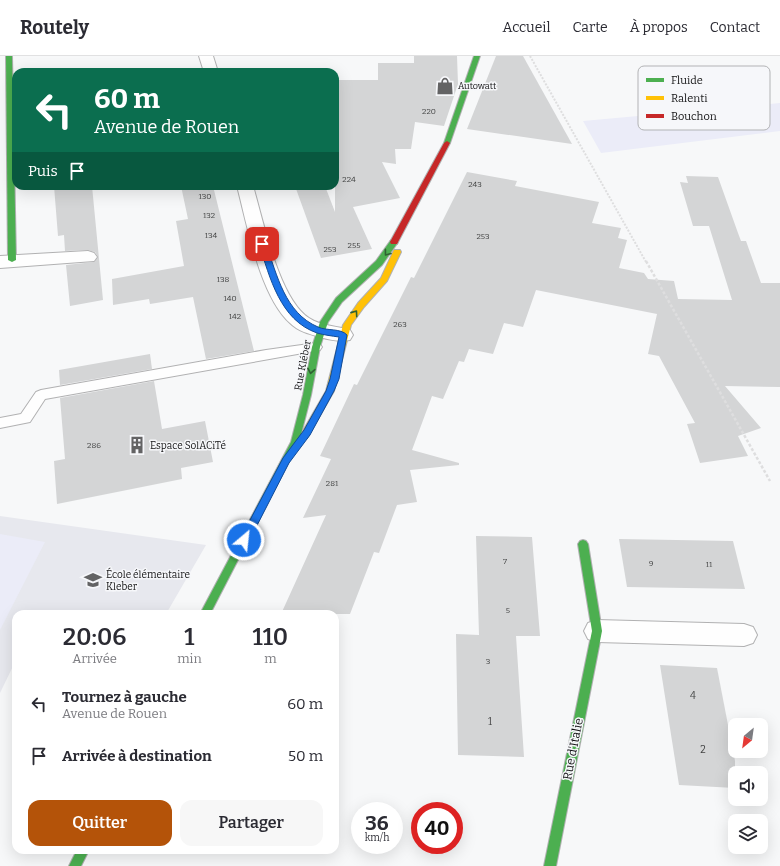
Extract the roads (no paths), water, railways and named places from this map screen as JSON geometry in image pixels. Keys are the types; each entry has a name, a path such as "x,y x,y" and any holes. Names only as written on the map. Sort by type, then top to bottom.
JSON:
{"street":[{"path":"9,56 5,136 6,261 88,257"},
{"path":"206,56 210,68"},
{"name":"Rue Kléber","path":"207,610 295,442 302,417 318,339 328,316 339,300 386,254 414,208 448,140 477,56"},
{"path":"246,190 269,263 282,296 294,316 309,327 318,339 343,335"},
{"name":"Rue Kléber","path":"286,461 307,432 330,391 343,335 353,314 378,288 389,272 414,208"},
{"name":"Rue d'Italie","path":"550,866 597,631 583,544"},
{"path":"597,631 744,635"},
{"path":"75,866 81,854"}],"lane":[{"path":"0,423 25,418 41,395 266,354 318,339"}],"place":[{"name":"Autowatt","path":"445,86"},
{"name":"Espace SolACiTé","path":"137,445"},
{"name":"École élémentaire Kleber","path":"93,580"}]}
